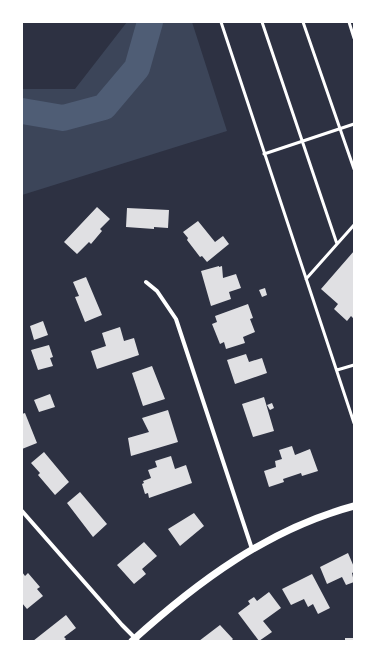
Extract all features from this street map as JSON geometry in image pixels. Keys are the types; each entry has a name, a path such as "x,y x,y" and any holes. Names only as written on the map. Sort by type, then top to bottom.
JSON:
{"street":[{"path":"146,282 157,291 176,319 252,550"},
{"path":"22,511 135,640 209,577 252,550 285,531 320,516 354,506"}],"lane":[{"path":"221,22 354,423"},
{"path":"262,22 301,142 337,244"},
{"path":"303,22 354,169"},
{"path":"349,22 354,38"},
{"path":"264,154 354,124"},
{"path":"306,279 354,225"},
{"path":"336,370 354,365"},
{"path":"349,408 354,407"}],"shaded area":[{"path":"127,22 192,22 227,131 22,195 22,89 75,89"}],"building":[{"path":"97,207 110,219 100,229 102,231 91,244 89,242 77,254 64,242"},
{"path":"127,208 169,210 168,228 154,227 154,229 126,227"},
{"path":"198,221 215,242 223,236 229,244 207,262 202,256 200,257 183,232"},
{"path":"354,251 354,319 351,316 347,321 334,309 338,304 321,289"},
{"path":"222,266 223,278 236,274 241,288 229,292 231,299 211,306 201,271"},
{"path":"86,277 102,315 85,322 75,297 79,296 73,282"},
{"path":"265,288 267,295 262,297 259,290"},
{"path":"248,304 253,318 250,319 255,332 243,337 245,343 226,349 224,342 220,344 212,324 217,322 215,316"},
{"path":"43,321 48,335 34,340 30,326"},
{"path":"120,327 124,341 134,338 139,355 97,369 91,351 106,346 102,333"},
{"path":"49,345 53,357 50,358 53,366 38,370 31,350"},
{"path":"246,354 249,362 262,358 267,373 235,384 227,360"},
{"path":"152,366 165,399 143,406 132,373"},
{"path":"50,394 55,407 39,412 34,400"},
{"path":"264,397 274,431 253,437 242,404"},
{"path":"272,403 274,408 270,410 267,405"},
{"path":"168,410 178,442 131,456 128,438 149,432 142,418"},
{"path":"25,413 37,443 22,449 22,414"},
{"path":"292,446 295,455 310,449 318,471 302,476 301,473 283,479 284,482 269,487 264,471 276,467 275,461 282,459 279,450"},
{"path":"44,452 69,482 55,495 38,475 40,473 31,463"},
{"path":"171,456 175,469 186,465 192,483 149,498 148,493 145,494 142,484 144,483 143,481 151,478 148,470 157,467 155,461"},
{"path":"80,492 107,524 93,537 67,503"},
{"path":"194,513 204,526 180,546 168,529"},
{"path":"144,542 157,556 142,569 146,574 134,584 117,565"},
{"path":"348,553 354,567 354,572 352,573 354,582 346,585 342,577 327,584 320,567"},
{"path":"22,572 25,576 28,573 40,587 37,589 43,596 27,609 22,603"},
{"path":"312,574 330,608 318,614 313,604 308,607 304,599 291,605 282,589"},
{"path":"269,592 281,608 263,621 272,632 259,641 238,613 250,604 248,601 254,597 257,601"},
{"path":"66,615 76,628 64,637 66,639 64,641 33,641"},
{"path":"220,625 233,639 231,641 199,641"},
{"path":"345,638 354,638 354,641 345,641"}],"waterway":[{"path":"22,111 63,118 104,107 137,68 150,22"}]}
